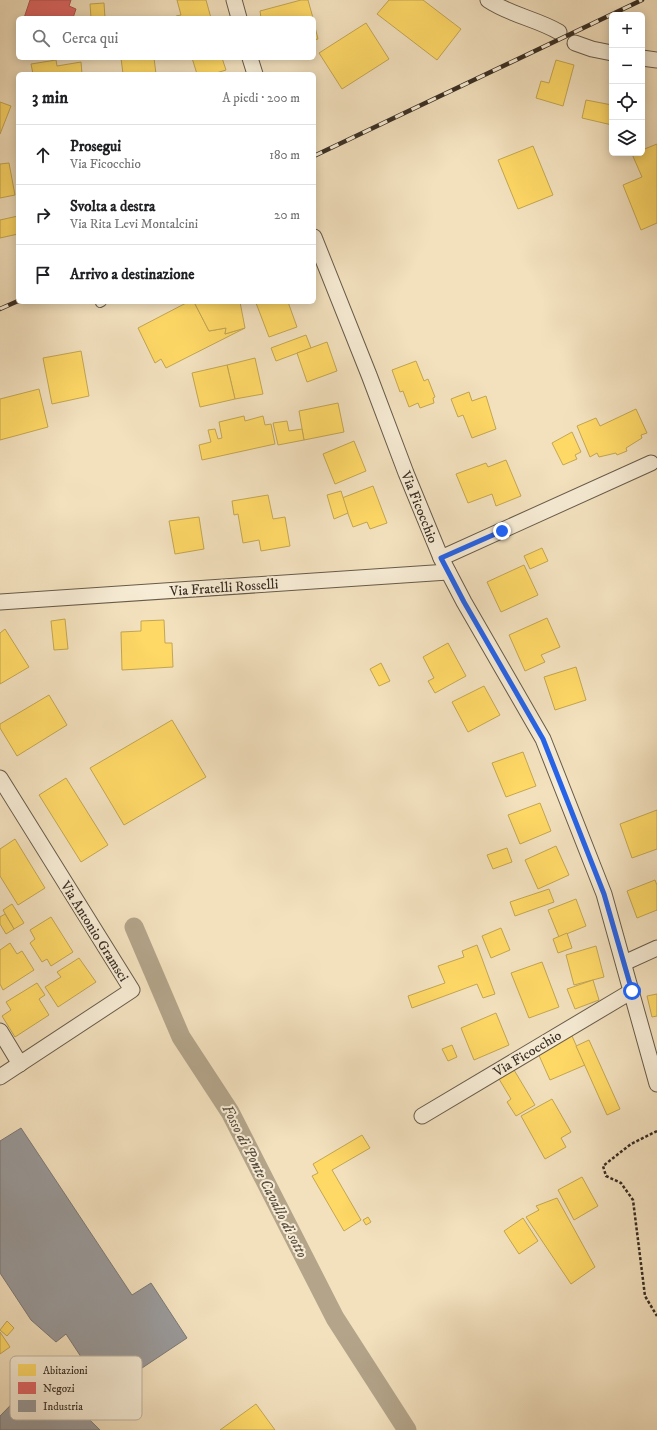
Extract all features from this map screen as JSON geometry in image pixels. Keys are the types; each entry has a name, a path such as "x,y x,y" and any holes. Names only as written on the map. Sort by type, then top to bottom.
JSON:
{"street":[{"path":"234,0 238,16"},
{"path":"488,0 504,9 538,21 559,32"},
{"path":"575,42 592,49 609,52"},
{"path":"645,58 657,60"},
{"path":"251,60 254,72"},
{"name":"Via Ficocchio","path":"316,242 406,473 445,565 543,739 604,894 657,1084"},
{"path":"445,565 651,463"},
{"name":"Via Fratelli Rosselli","path":"0,602 445,565"},
{"name":"Via Antonio Gramsci","path":"0,778 132,990 0,1076"},
{"path":"624,963 657,948"},
{"name":"Via Ficocchio","path":"422,1116 632,991"},
{"path":"0,1031 20,1064"}],"path":[{"path":"657,1131 631,1144 603,1166 606,1176 621,1184 633,1200 644,1296 657,1316"}],"building: Abitazioni":[{"path":"177,0 206,0 210,16 176,16 181,15"},
{"path":"301,0 308,0 312,16 261,16 260,11"},
{"path":"389,0 423,0 461,29 437,60 377,14"},
{"path":"104,3 105,16 91,16 90,4"},
{"path":"366,23 389,59 342,89 319,53"},
{"path":"56,60 57,66 81,62 82,72 33,72 31,64"},
{"path":"121,60 154,60 156,72 123,72"},
{"path":"193,60 223,60 226,70 220,72 196,72"},
{"path":"556,60 574,65 563,106 536,98 541,81 549,83"},
{"path":"586,100 609,104 609,124 582,118"},
{"path":"0,102 11,106 0,134"},
{"path":"657,144 657,223 641,230 623,185 642,177 633,156 645,156 645,149"},
{"path":"533,146 553,195 518,209 498,160"},
{"path":"9,163 15,195 0,198 0,164"},
{"path":"16,216 16,234 0,238 0,220"},
{"path":"184,304 195,304 209,331 226,328 225,334 245,328 166,368 161,359 155,363 138,328"},
{"path":"195,304 240,304 245,328 225,334 226,328 209,331"},
{"path":"256,304 289,304 297,327 269,337"},
{"path":"306,335 311,348 276,361 271,348"},
{"path":"327,342 337,371 307,382 297,353"},
{"path":"81,351 89,396 52,404 43,358"},
{"path":"255,358 263,394 235,399 227,365"},
{"path":"416,361 424,381 428,379 435,397 433,398 434,403 420,408 418,403 409,407 403,391 400,392 392,370"},
{"path":"227,365 235,399 200,407 192,373"},
{"path":"39,389 48,427 0,440 0,399"},
{"path":"469,392 472,401 486,396 496,429 472,438 463,415 458,417 451,399"},
{"path":"338,403 344,432 304,440 299,411"},
{"path":"636,409 647,433 641,435 642,438 626,448 627,451 617,455 616,453 599,457 597,453 590,457 577,426 596,418 600,426"},
{"path":"244,416 245,421 263,416 265,425 271,424 275,444 202,460 199,445 211,442 208,430 215,429 218,439 222,438 219,422"},
{"path":"287,421 289,431 302,429 304,440 278,445 273,423"},
{"path":"572,432 581,452 575,455 577,459 563,465 552,443"},
{"path":"354,441 366,471 335,484 323,454"},
{"path":"506,460 521,496 496,506 492,494 468,503 456,474 486,463 488,467"},
{"path":"373,486 387,523 370,529 367,522 353,527 342,498"},
{"path":"341,491 348,513 334,519 327,495"},
{"path":"268,495 273,519 285,517 290,546 261,551 259,540 243,543 238,514 234,515 232,501"},
{"path":"199,517 204,549 175,554 169,521"},
{"path":"542,548 548,561 530,569 524,556"},
{"path":"524,565 538,595 501,612 487,582"},
{"path":"547,618 560,647 541,655 545,662 525,671 509,635"},
{"path":"65,619 68,649 54,650 51,621"},
{"path":"164,620 165,643 172,643 173,667 122,670 121,632 141,631 141,621"},
{"path":"5,629 29,667 0,684 0,633"},
{"path":"448,643 466,676 435,693 428,681 434,678 423,657"},
{"path":"381,663 390,681 379,686 370,669"},
{"path":"576,667 586,700 555,710 544,677"},
{"path":"484,686 500,715 468,732 452,702"},
{"path":"49,695 67,725 17,756 0,728 0,724"},
{"path":"172,720 206,777 124,825 90,768"},
{"path":"523,752 536,786 506,797 492,763"},
{"path":"66,778 108,845 81,862 39,795"},
{"path":"540,803 551,831 520,844 508,815"},
{"path":"657,810 657,849 632,858 620,824"},
{"path":"15,839 45,888 18,905 0,876 0,849"},
{"path":"556,846 569,875 538,889 525,860"},
{"path":"507,848 512,862 493,869 487,855"},
{"path":"655,880 657,885 657,910 637,918 627,891"},
{"path":"549,889 554,902 515,916 510,902"},
{"path":"576,899 586,926 559,937 548,910"},
{"path":"12,904 24,923 14,929 3,910"},
{"path":"5,914 14,929 6,934 0,924 0,917"},
{"path":"51,917 73,952 51,966 47,959 42,962 30,943 35,939 30,930"},
{"path":"501,928 510,950 491,958 482,936"},
{"path":"567,933 572,948 558,953 553,939"},
{"path":"10,943 17,954 22,951 34,970 3,990 0,984 0,950"},
{"path":"477,945 495,994 483,998 477,984 412,1008 408,996 445,983 438,966 464,957 462,951"},
{"path":"596,946 604,977 574,985 566,955"},
{"path":"79,958 96,982 58,1007 45,987 61,977 57,972"},
{"path":"542,962 559,1007 529,1018 511,973"},
{"path":"593,980 599,1000 575,1009 567,989"},
{"path":"37,983 45,995 39,999 49,1015 15,1037 2,1016 11,1010 6,1002"},
{"path":"657,994 657,1016 652,1017 647,996"},
{"path":"496,1013 509,1045 474,1060 461,1028"},
{"path":"572,1036 585,1065 550,1080 537,1051"},
{"path":"589,1040 620,1109 607,1115 576,1046"},
{"path":"452,1045 457,1057 448,1061 442,1049"},
{"path":"514,1070 535,1105 516,1116 507,1102 511,1099 499,1079"},
{"path":"552,1099 571,1132 561,1138 566,1147 545,1159 521,1116"},
{"path":"362,1135 370,1148 332,1170 361,1220 344,1231 312,1176 318,1173 313,1164"},
{"path":"582,1177 598,1206 574,1220 558,1190"},
{"path":"557,1198 595,1267 571,1284 526,1217 539,1210 536,1206"},
{"path":"368,1217 371,1222 366,1225 363,1220"},
{"path":"523,1218 538,1241 519,1254 504,1231"},
{"path":"7,1321 14,1328 7,1336 0,1330"},
{"path":"0,1332 10,1347 0,1354"},
{"path":"256,1404 275,1430 220,1430"}],"building: Negozi":[{"path":"30,0 71,0 69,6 76,9 74,16 25,16"}],"building: Industria":[{"path":"21,1128 132,1295 151,1283 187,1338 142,1368 142,1356 80,1356 66,1334 56,1342 31,1320 0,1273 0,1141"},
{"path":"10,1406 10,1420 90,1420 100,1430 0,1430 0,1416"}],"waterway":[{"name":"Fosso di Ponte Cavallo di sotto","path":"134,927 181,1037 230,1112 335,1318 407,1430"}],"railway":[{"path":"316,155 642,0"},
{"path":"0,309 16,302"}],"route":[{"path":"502,531 441,558 492,652 543,739 604,894 632,991"}]}
